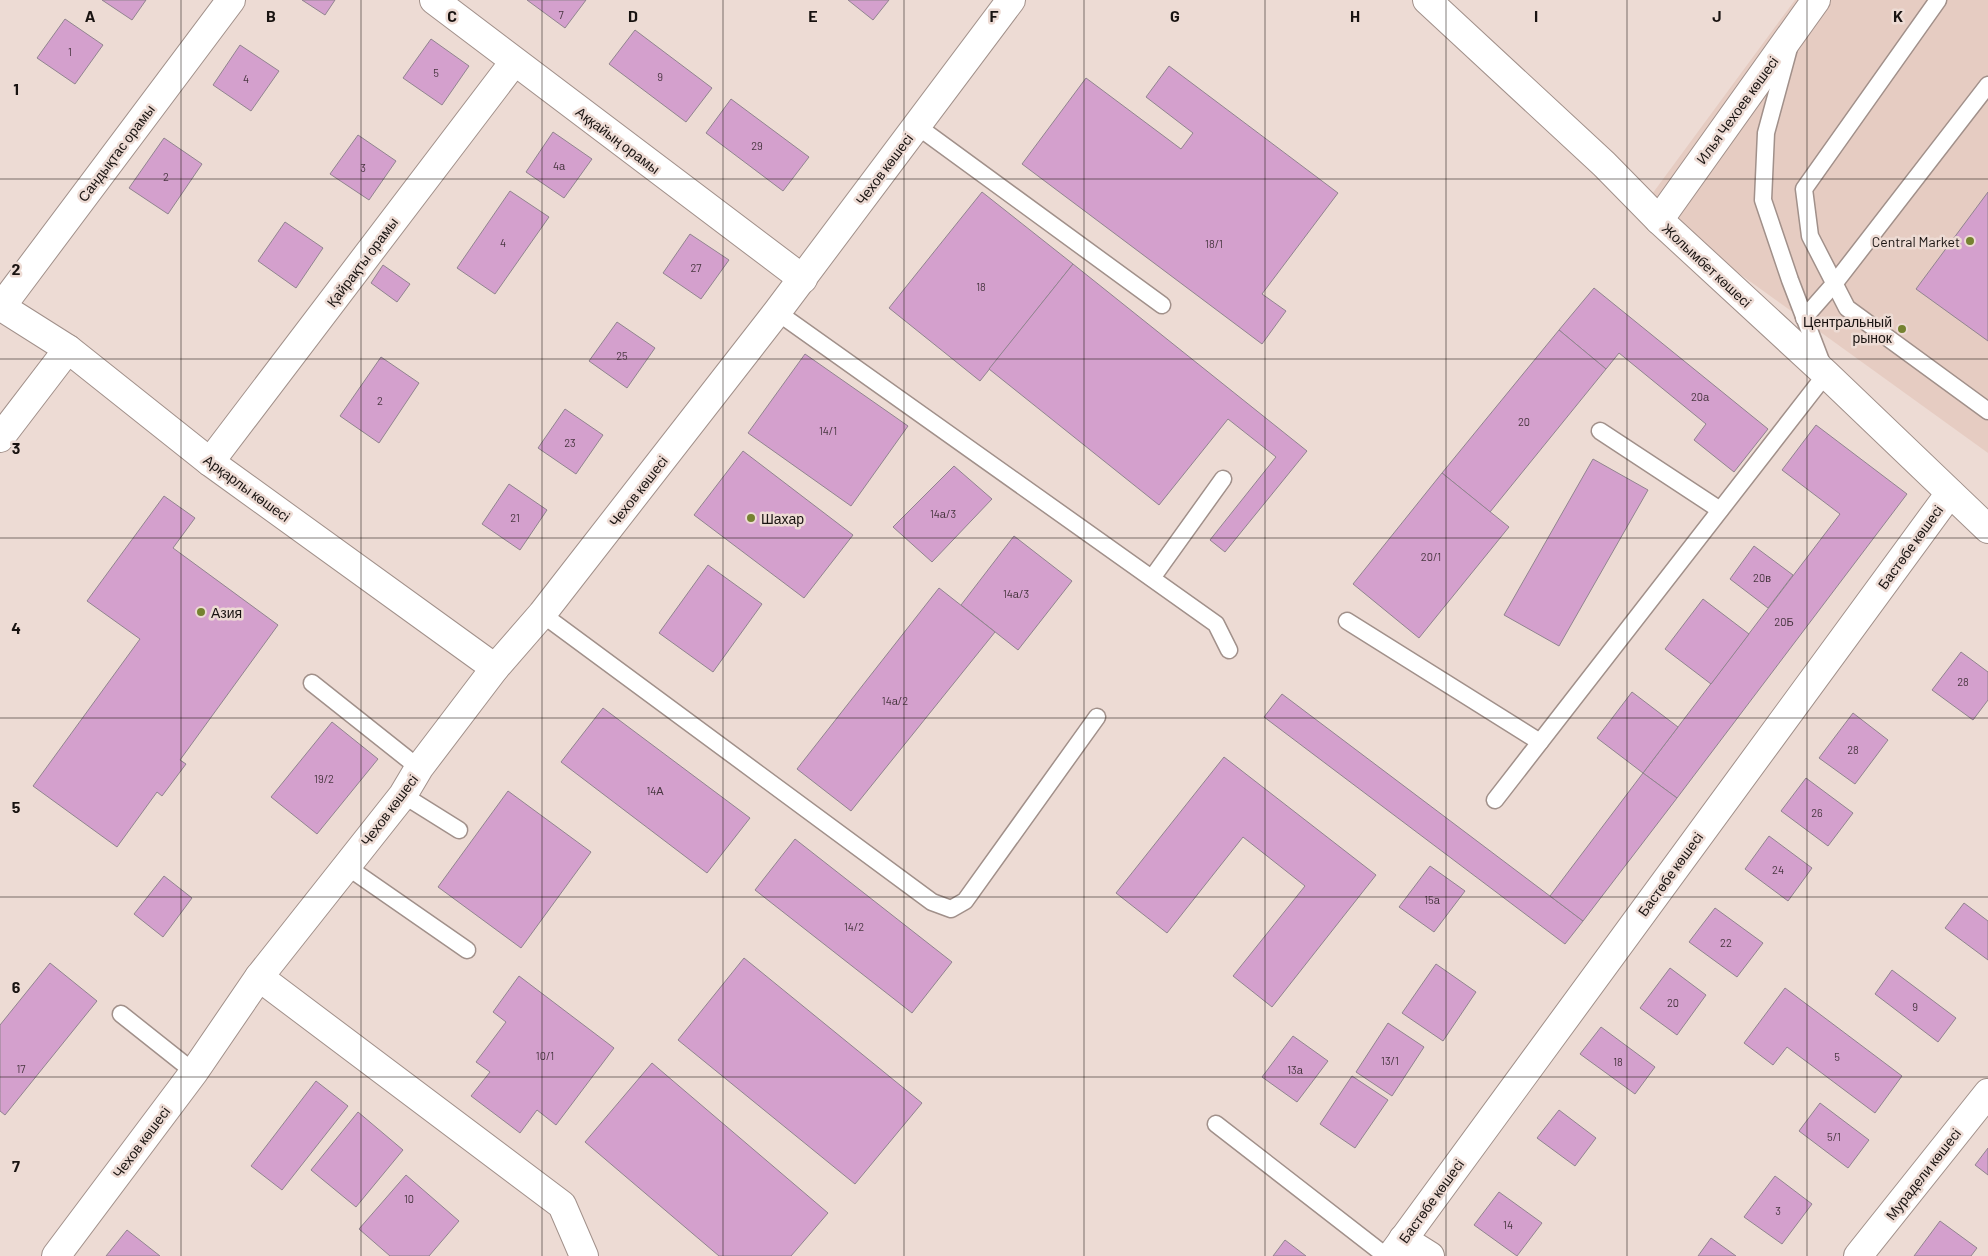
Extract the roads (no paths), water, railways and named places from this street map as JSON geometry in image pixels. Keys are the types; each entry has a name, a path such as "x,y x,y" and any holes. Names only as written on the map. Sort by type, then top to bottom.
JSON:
{"street":[{"name":"Сандықтас орамы","path":"0,307 231,0"},
{"name":"Аққайың орамы","path":"434,0 803,278"},
{"name":"Чехов көшесі","path":"56,1256 194,1072 259,977 403,795 420,768 496,668 542,614 778,312 1011,0"},
{"name":"Жолымбет көшесі","path":"1428,0 1604,164 1658,220 1826,374 1988,529"},
{"name":"Илья Чехоев көшесі","path":"1658,220 1816,0"},
{"name":"Қайрақты орамы","path":"210,462 514,62"},
{"name":"Арқарлы көшесі","path":"0,307 68,349 210,462 496,668"},
{"path":"0,438 68,349"},
{"name":"Бастөбе көшесі","path":"1393,1250 1950,493"},
{"path":"259,977 562,1205 584,1256"},
{"name":"Мурадели көшесі","path":"1858,1256 1988,1093"},
{"path":"1393,1250 1430,1256"}],"lane":[{"path":"1938,0 1804,189 1810,236 1847,308 1988,411"},
{"path":"1495,800 1826,374 1804,318 1763,200 1766,133 1793,32"},
{"path":"1804,318 1834,284 1988,85"},
{"path":"917,126 1162,305"},
{"path":"778,312 1216,624 1229,650"},
{"path":"1600,430 1720,510"},
{"path":"1152,578 1223,479"},
{"path":"542,614 932,902 951,908 964,901 1097,717"},
{"path":"1347,620 1540,742"},
{"path":"312,683 420,768"},
{"path":"403,795 459,830"},
{"path":"346,866 467,950"},
{"path":"121,1014 194,1072"},
{"path":"1216,1124 1393,1250"}],"place":[{"name":"Central Market","path":"1970,241"},
{"name":"Центральный рынок","path":"1902,329"},
{"name":"Шахар","path":"751,518"},
{"name":"Азия","path":"201,612"}]}
